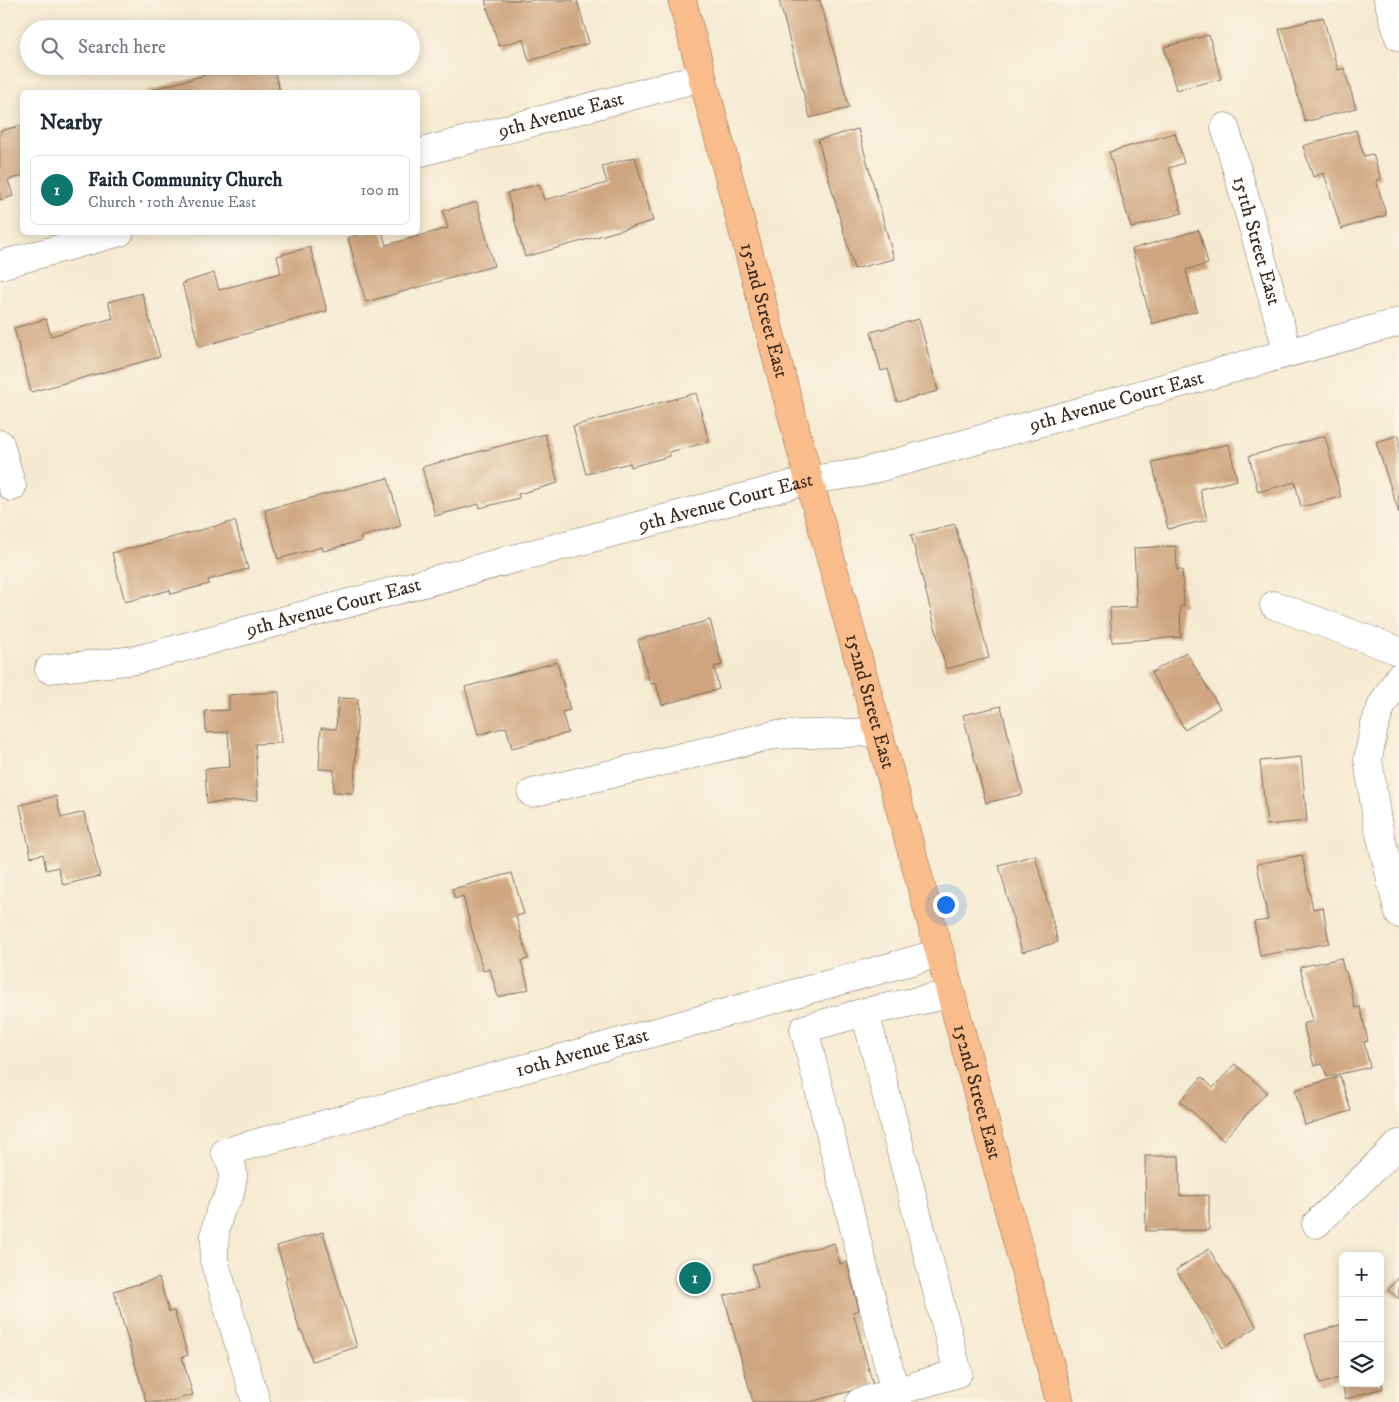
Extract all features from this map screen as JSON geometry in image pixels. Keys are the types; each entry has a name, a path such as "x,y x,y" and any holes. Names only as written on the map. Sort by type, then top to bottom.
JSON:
{"main road":[{"name":"152nd Street East","path":"682,0 809,480 951,994 1057,1401"}],"street":[{"path":"1388,0 1399,37"},
{"name":"9th Avenue East","path":"420,152 702,77"},
{"name":"151th Street East","path":"1225,127 1288,353"},
{"path":"0,265 109,235"},
{"name":"9th Avenue Court East","path":"49,669 136,660 809,480 860,473 1399,322"},
{"path":"0,444 12,488"},
{"path":"1274,605 1399,651"},
{"path":"1399,677 1382,705 1374,727 1368,758 1377,821 1399,914"},
{"path":"532,794 773,735 879,732"},
{"name":"10th Avenue East","path":"256,1402 214,1260 215,1232 220,1211 230,1194 232,1176 232,1166 225,1152 940,953"},
{"path":"895,1392 804,1029 865,1012 951,994"},
{"path":"860,1402 958,1374 865,1012"},
{"path":"1316,1224 1399,1144"}],"building":[{"path":"485,0 577,0 589,43 529,61 523,39 499,46"},
{"path":"779,0 820,0 849,108 810,118"},
{"path":"1323,17 1338,70 1344,68 1356,108 1305,122 1279,29"},
{"path":"1209,35 1221,79 1176,90 1164,47"},
{"path":"205,75 275,75 279,90 151,90"},
{"path":"20,126 20,177 8,180 13,196 0,200 0,131"},
{"path":"858,129 894,259 854,269 818,140"},
{"path":"1356,130 1364,156 1373,154 1381,179 1376,180 1386,215 1341,229 1324,173 1313,177 1303,146"},
{"path":"1175,133 1184,163 1169,168 1182,213 1131,228 1109,152"},
{"path":"635,157 653,221 525,257 507,193 539,184 544,200 607,183 602,166"},
{"path":"477,202 494,266 366,302 348,238 358,235 383,235 386,245 448,228 443,211"},
{"path":"1199,230 1208,264 1186,270 1197,311 1152,324 1132,249"},
{"path":"310,247 327,311 199,347 182,283 214,273 219,290 281,273 277,256"},
{"path":"142,293 160,357 31,392 14,328 46,319 51,336 113,318 108,302"},
{"path":"919,319 938,391 897,402 888,369 881,371 871,332"},
{"path":"696,393 709,442 669,452 670,456 631,467 630,463 586,474 573,426"},
{"path":"545,434 558,483 518,494 519,498 480,508 479,504 435,516 422,467"},
{"path":"1399,435 1399,513 1376,442"},
{"path":"1325,436 1341,497 1301,507 1295,482 1258,492 1249,456"},
{"path":"1229,444 1237,480 1200,489 1207,520 1168,529 1152,462"},
{"path":"388,478 401,526 361,537 361,541 323,551 322,547 278,559 265,510"},
{"path":"235,521 248,569 208,580 209,584 171,594 170,590 125,602 112,553"},
{"path":"955,524 989,658 946,669 911,535"},
{"path":"1176,546 1177,570 1182,570 1184,606 1180,606 1181,637 1112,642 1110,608 1137,607 1134,548"},
{"path":"710,620 722,665 714,667 719,689 662,705 656,683 650,684 638,640"},
{"path":"1186,652 1220,708 1185,730 1151,673"},
{"path":"557,662 570,710 562,712 568,733 512,748 506,727 478,735 465,687"},
{"path":"279,692 281,743 255,744 258,800 207,803 205,769 230,767 228,732 206,733 205,711 229,710 229,695"},
{"path":"338,698 358,699 354,793 333,792 334,770 319,769 321,728 336,729"},
{"path":"1001,706 1023,794 986,803 963,715"},
{"path":"1301,757 1307,821 1267,825 1260,761"},
{"path":"56,796 61,818 84,812 100,876 63,885 58,867 46,870 43,854 31,857 20,805"},
{"path":"1035,855 1058,942 1022,952 999,865"},
{"path":"1302,855 1313,909 1323,907 1329,943 1260,956 1254,922 1268,920 1257,864"},
{"path":"512,873 524,914 516,916 528,959 521,961 529,989 498,997 490,969 483,971 463,896 455,899 452,889"},
{"path":"1341,958 1355,1008 1360,1007 1368,1041 1364,1042 1370,1067 1327,1077 1323,1064 1314,1066 1303,1024 1313,1021 1300,967"},
{"path":"1235,1064 1267,1092 1223,1140 1180,1101 1202,1077 1213,1088"},
{"path":"1340,1076 1351,1111 1305,1125 1295,1090"},
{"path":"1145,1156 1179,1156 1180,1196 1209,1195 1209,1230 1146,1231"},
{"path":"323,1232 357,1347 312,1361 302,1331 300,1332 277,1246"},
{"path":"834,1243 840,1264 847,1262 859,1310 853,1312 873,1385 810,1402 753,1402 724,1296 758,1287 752,1265"},
{"path":"1209,1249 1257,1327 1223,1348 1176,1270"},
{"path":"1399,1277 1399,1299 1388,1290"},
{"path":"159,1278 169,1312 174,1311 188,1355 182,1357 193,1395 167,1402 146,1402 114,1291"},
{"path":"1339,1325 1339,1378 1320,1384 1305,1335"},
{"path":"1343,1387 1383,1387 1383,1388 1346,1399"}],"place":[{"name":"Faith Community Church","path":"695,1278"}]}
